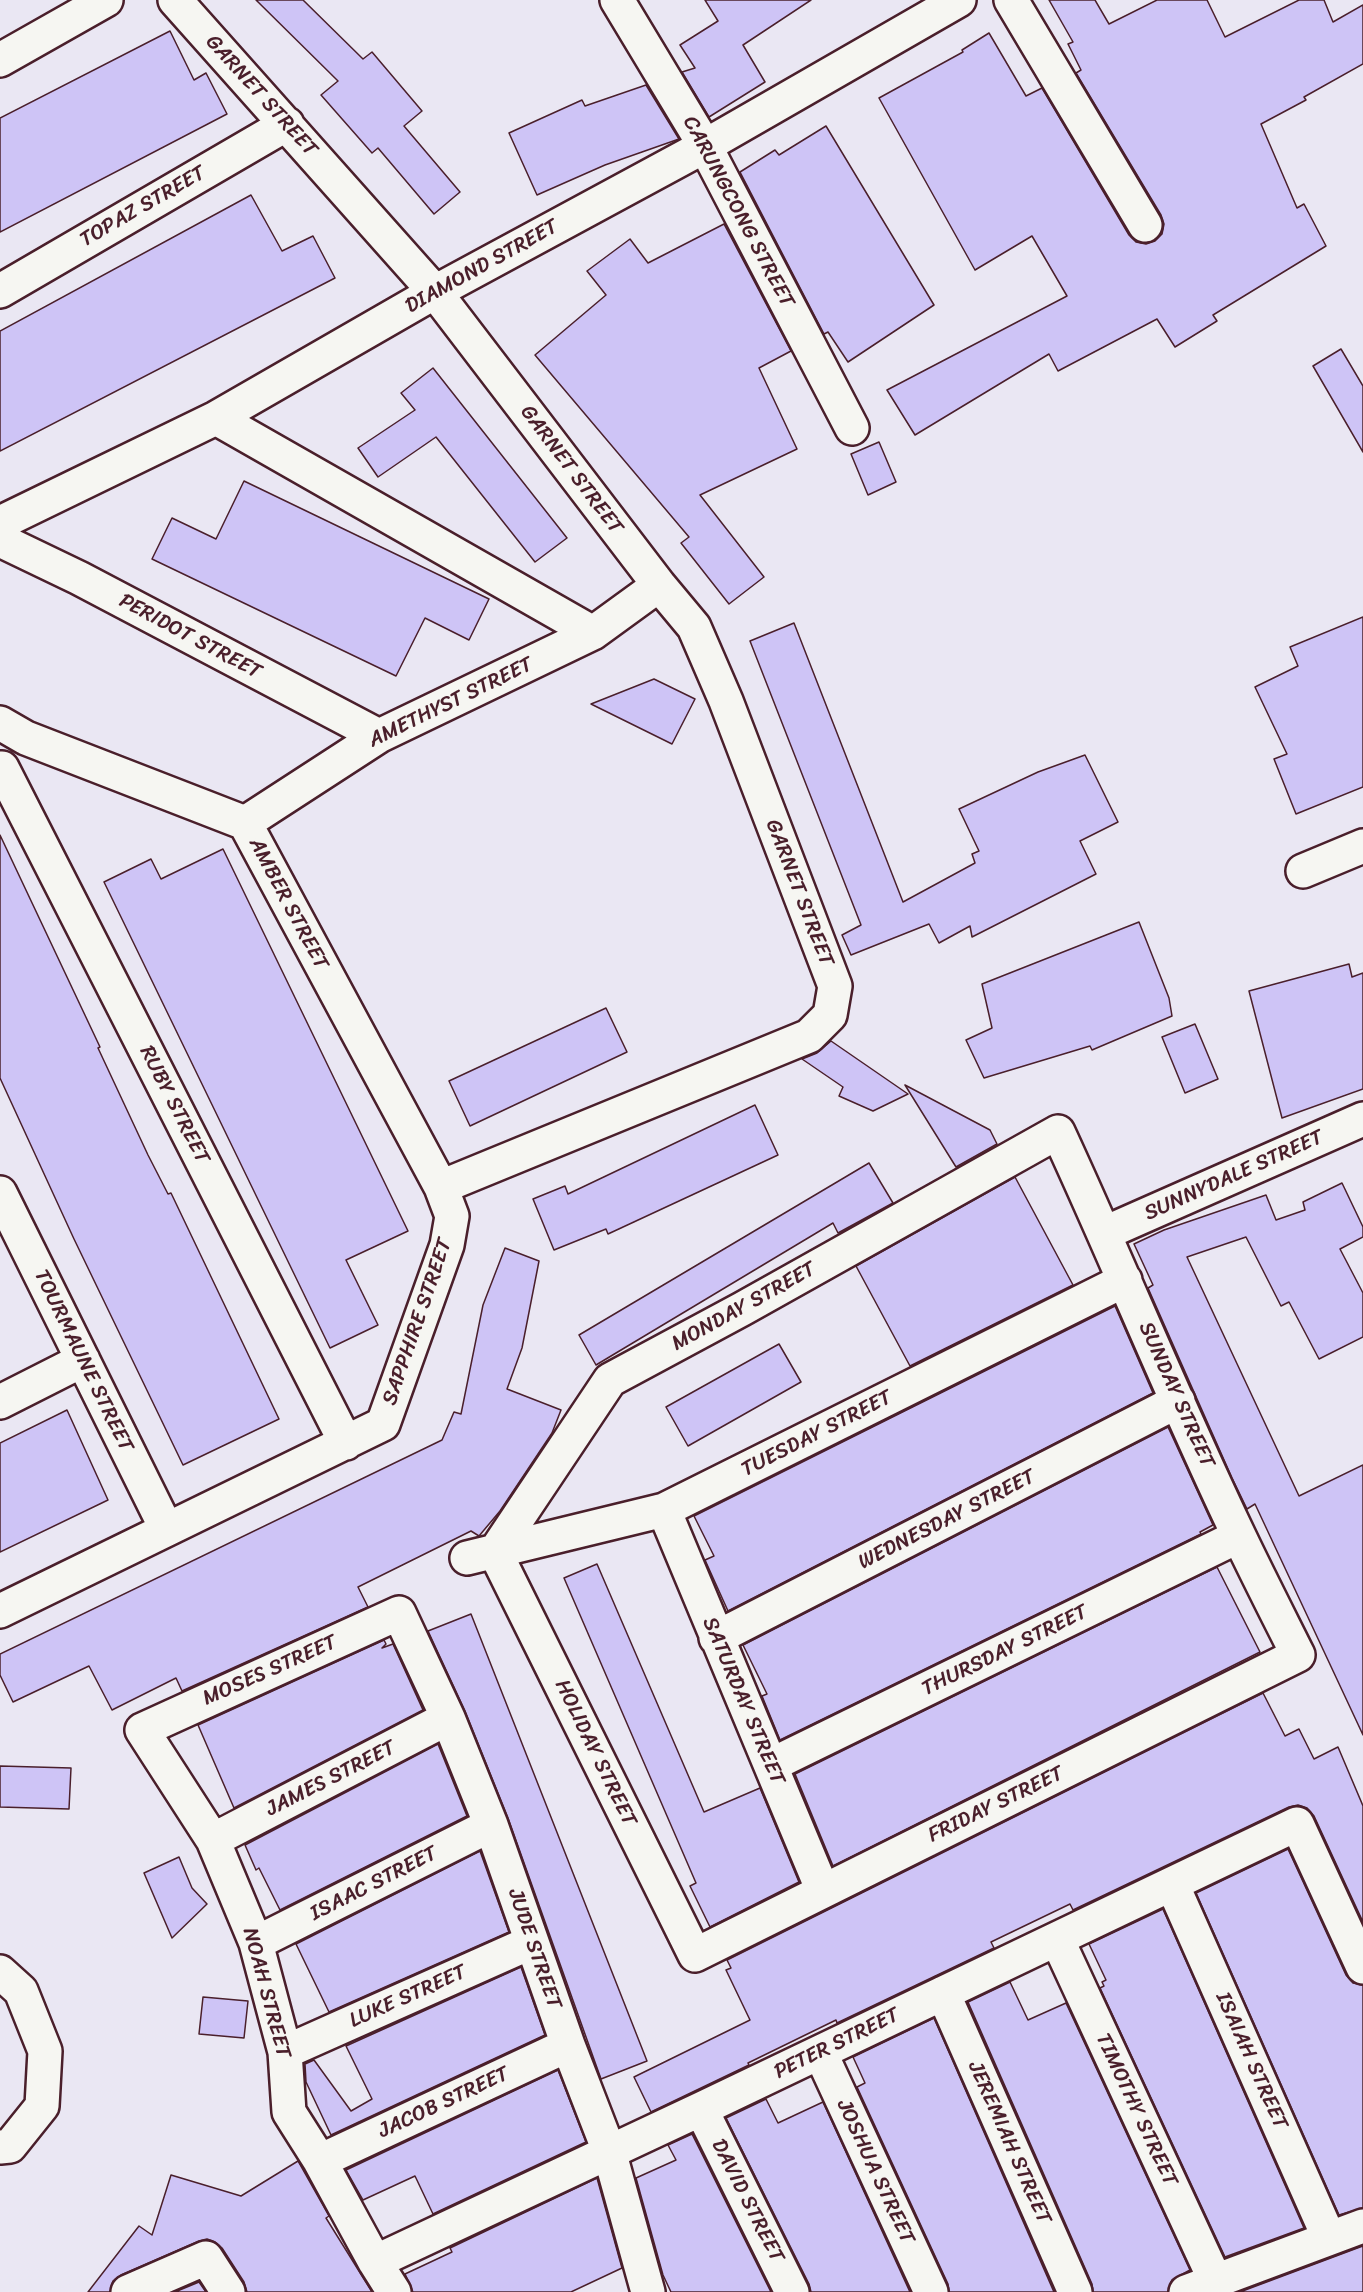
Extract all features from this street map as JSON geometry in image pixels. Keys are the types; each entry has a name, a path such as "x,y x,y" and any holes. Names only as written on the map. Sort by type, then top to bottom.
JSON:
{"street":[{"path":"0,60 106,0"},
{"name":"GARNET STREET","path":"175,0 435,292 659,585 694,627 726,701 835,986 830,1015 808,1036 441,1187"},
{"name":"CARUNGCONG STREET","path":"617,0 705,146 852,428"},
{"name":"DIAMOND STREET","path":"0,523 216,417 435,292 705,146 959,0"},
{"path":"1011,0 1145,225"},
{"name":"TOPAZ STREET","path":"0,291 286,124"},
{"path":"216,417 593,633"},
{"name":"PERIDOT STREET","path":"0,540 379,736"},
{"name":"AMETHYST STREET","path":"245,823 379,736 593,633 659,585"},
{"path":"1,769 13,730"},
{"name":"AMBER STREET","path":"13,730 245,823 441,1187"},
{"name":"RUBY STREET","path":"1,769 346,1443"},
{"path":"1303,871 1363,846"},
{"name":"SUNNYDALE STREET","path":"1105,1233 1363,1119"},
{"name":"SUNDAY STREET","path":"1058,1132 1239,1536 1298,1655"},
{"name":"MONDAY STREET","path":"481,1555 610,1380 742,1309 1058,1132"},
{"name":"SAPPHIRE STREET","path":"0,1611 383,1424 447,1245 452,1215 441,1187"},
{"name":"TOURMAUNE STREET","path":"0,1193 166,1528"},
{"name":"TUESDAY STREET","path":"481,1555 664,1510 1125,1280"},
{"path":"0,1401 83,1360"},
{"name":"WEDNESDAY STREET","path":"716,1638 1178,1401"},
{"name":"SATURDAY STREET","path":"664,1510 823,1891"},
{"name":"THURSDAY STREET","path":"771,1765 1239,1536"},
{"name":"HOLIDAY STREET","path":"481,1555 695,1955"},
{"name":"JUDE STREET","path":"399,1613 448,1718 491,1825 568,2044 609,2151 638,2289"},
{"name":"MOSES STREET","path":"142,1730 399,1613"},
{"name":"FRIDAY STREET","path":"695,1955 1298,1655"},
{"name":"JAMES STREET","path":"213,1840 448,1718"},
{"name":"NOAH STREET","path":"142,1730 213,1840 256,1943 285,2052 289,2112 320,2161 394,2292"},
{"name":"PETER STREET","path":"375,2262 1297,1824 1363,1967"},
{"name":"ISAAC STREET","path":"256,1943 491,1825"},
{"name":"ISAIAH STREET","path":"1172,1884 1329,2238"},
{"name":"TIMOTHY STREET","path":"1057,1939 1201,2287"},
{"name":"LUKE STREET","path":"285,2052 532,1942"},
{"path":"0,1972 21,1991 45,2051 42,2106 10,2146 0,2147"},
{"name":"JEREMIAH STREET","path":"943,1993 1074,2292"},
{"name":"JACOB STREET","path":"320,2161 568,2044"},
{"name":"JOSHUA STREET","path":"820,2052 931,2292"},
{"name":"DAVID STREET","path":"701,2109 792,2292"},
{"path":"1201,2287 1363,2226"},
{"path":"128,2292 206,2258 228,2292"}],"building":[{"path":"256,0 303,0 363,59 372,52 422,111 404,126 460,192 434,214 378,148 372,153 321,95 338,81"},
{"path":"705,0 811,0 743,45 765,82 709,117 682,72 695,68 680,45 718,21"},
{"path":"1049,0 1095,0 1109,24 1157,0 1207,0 1225,37 1299,0 1324,0 1333,22 1363,5 1363,64 1304,97 1306,100 1261,124 1297,208 1304,204 1326,246 1213,315 1217,321 1175,347 1157,319 1058,371 1049,354 915,435 887,390 1067,296 1032,236 975,270 879,98 963,52 962,50 989,33 1026,96 1042,88 1129,235 1136,242 1146,244 1155,241 1162,234 1164,224 1161,215 1076,73 1081,70 1068,44 1073,42"},
{"path":"170,31 194,80 206,73 227,114 0,232 0,118"},
{"path":"646,85 679,139 605,165 537,195 509,133 582,100 585,106"},
{"path":"826,126 934,305 848,362 828,332 824,334 740,172 775,150 779,155"},
{"path":"251,195 282,251 313,236 335,278 0,451 0,331"},
{"path":"724,224 791,351 759,368 797,449 700,495 764,577 729,604 681,543 689,537 535,355 606,295 587,271 630,239 648,263"},
{"path":"1341,349 1363,386 1363,452 1313,366"},
{"path":"433,368 567,538 535,562 436,437 378,477 358,448 415,410 401,393"},
{"path":"879,442 896,482 868,495 851,454"},
{"path":"244,481 489,599 469,640 425,618 396,676 152,559 172,518 216,539"},
{"path":"1363,617 1363,787 1296,814 1274,759 1287,754 1255,687 1298,666 1290,647"},
{"path":"794,623 903,902 975,863 972,854 979,851 959,809 1038,772 1085,755 1118,822 1080,841 1096,874 972,937 970,926 939,943 929,924 851,955 842,935 861,925 750,641"},
{"path":"654,679 695,699 672,744 591,704"},
{"path":"0,835 148,1155 168,1194 171,1193 279,1419 183,1465 74,1239 0,1078"},
{"path":"223,849 408,1231 346,1260 378,1325 330,1348 104,882 151,859 161,879"},
{"path":"1139,922 1169,998 1172,1016 1092,1050 1090,1046 984,1078 966,1040 992,1028 982,984"},
{"path":"1349,964 1352,977 1363,973 1363,1089 1282,1118 1249,991"},
{"path":"606,1008 627,1052 470,1126 449,1081"},
{"path":"1195,1024 1218,1079 1185,1093 1162,1037"},
{"path":"831,1041 908,1094 873,1111 839,1096 843,1087 802,1059 817,1053"},
{"path":"905,1085 990,1130 997,1144 956,1167"},
{"path":"755,1105 778,1155 608,1234 606,1229 554,1250 533,1199 565,1186 568,1194"},
{"path":"869,1163 893,1203 838,1233 833,1223 596,1365 579,1335"},
{"path":"1015,1177 1073,1285 910,1366 856,1266"},
{"path":"1342,1183 1363,1227 1363,1237 1340,1249 1363,1293 1363,1337 1319,1359 1289,1302 1281,1306 1246,1237 1187,1257 1299,1496 1363,1465 1363,1735 1255,1504 1247,1509 1232,1478 1148,1288 1153,1285 1134,1244 1164,1230 1266,1195 1276,1220 1305,1210 1303,1202"},
{"path":"505,1248 539,1261 522,1348 507,1389 561,1410 552,1433 500,1511 479,1536 471,1531 358,1587 368,1607 182,1691 176,1678 112,1710 89,1666 13,1702 0,1675 0,1654 442,1440 454,1412 461,1414 483,1305"},
{"path":"1115,1306 1153,1393 728,1611 705,1560 714,1556 694,1516"},
{"path":"779,1344 801,1382 688,1446 666,1407"},
{"path":"67,1410 108,1500 0,1552 0,1443"},
{"path":"1168,1427 1213,1525 1200,1532 1201,1534 780,1740 762,1696 767,1694 743,1645"},
{"path":"597,1564 704,1812 760,1788 799,1882 710,1927 690,1886 696,1883 564,1578"},
{"path":"1217,1567 1260,1652 833,1866 795,1774"},
{"path":"471,1614 647,2061 601,2079 508,1818 465,1711 428,1631"},
{"path":"384,1640 386,1644 382,1648 393,1644 423,1710 234,1808 198,1725"},
{"path":"1263,1693 1285,1736 1299,1729 1314,1759 1338,1747 1363,1806 1363,1922 1314,1816 1307,1808 1298,1805 1289,1807 1073,1910 1070,1904 991,1942 994,1948 837,2023 836,2020 651,2112 634,2077 750,2020 726,1970 731,1968 727,1960"},
{"path":"438,1744 467,1816 280,1910 259,1868 256,1870 245,1845"},
{"path":"0,1766 71,1768 69,1809 0,1807"},
{"path":"1288,1849 1346,1975 1353,1983 1363,1985 1363,2208 1339,2215 1196,1893"},
{"path":"480,1851 509,1932 329,2012 296,1944"},
{"path":"179,1857 192,1888 207,1904 172,1938 144,1873"},
{"path":"1163,1909 1304,2228 1225,2257 1100,1988 1104,1986 1102,1982 1106,1980 1089,1944"},
{"path":"521,1967 545,2035 331,2135 306,2082 305,2064 314,2060 351,2111 372,2099 346,2046"},
{"path":"1010,1982 1028,2020 1066,2003 1190,2270 1172,2280 1168,2292 1093,2292 1092,2284 968,2002"},
{"path":"203,1997 248,2001 244,2038 199,2034"},
{"path":"934,2018 1054,2292 949,2292 948,2284 857,2087 865,2083 853,2057"},
{"path":"558,2070 586,2142 433,2214 415,2176 363,2200 346,2170"},
{"path":"766,2099 778,2123 823,2102 910,2292 811,2292 726,2118"},
{"path":"692,2134 771,2292 671,2292 663,2275 636,2178 676,2160 668,2145"},
{"path":"298,2161 329,2216 326,2218 372,2292 247,2292 244,2282 222,2248 207,2239 121,2275 113,2281 110,2292 88,2292 139,2226 152,2235 171,2175 241,2196"},
{"path":"597,2178 622,2268 571,2292 413,2292 405,2274 452,2252 450,2248"},
{"path":"1363,2246 1363,2292 1240,2292"},
{"path":"199,2282 206,2292 175,2292"}]}
